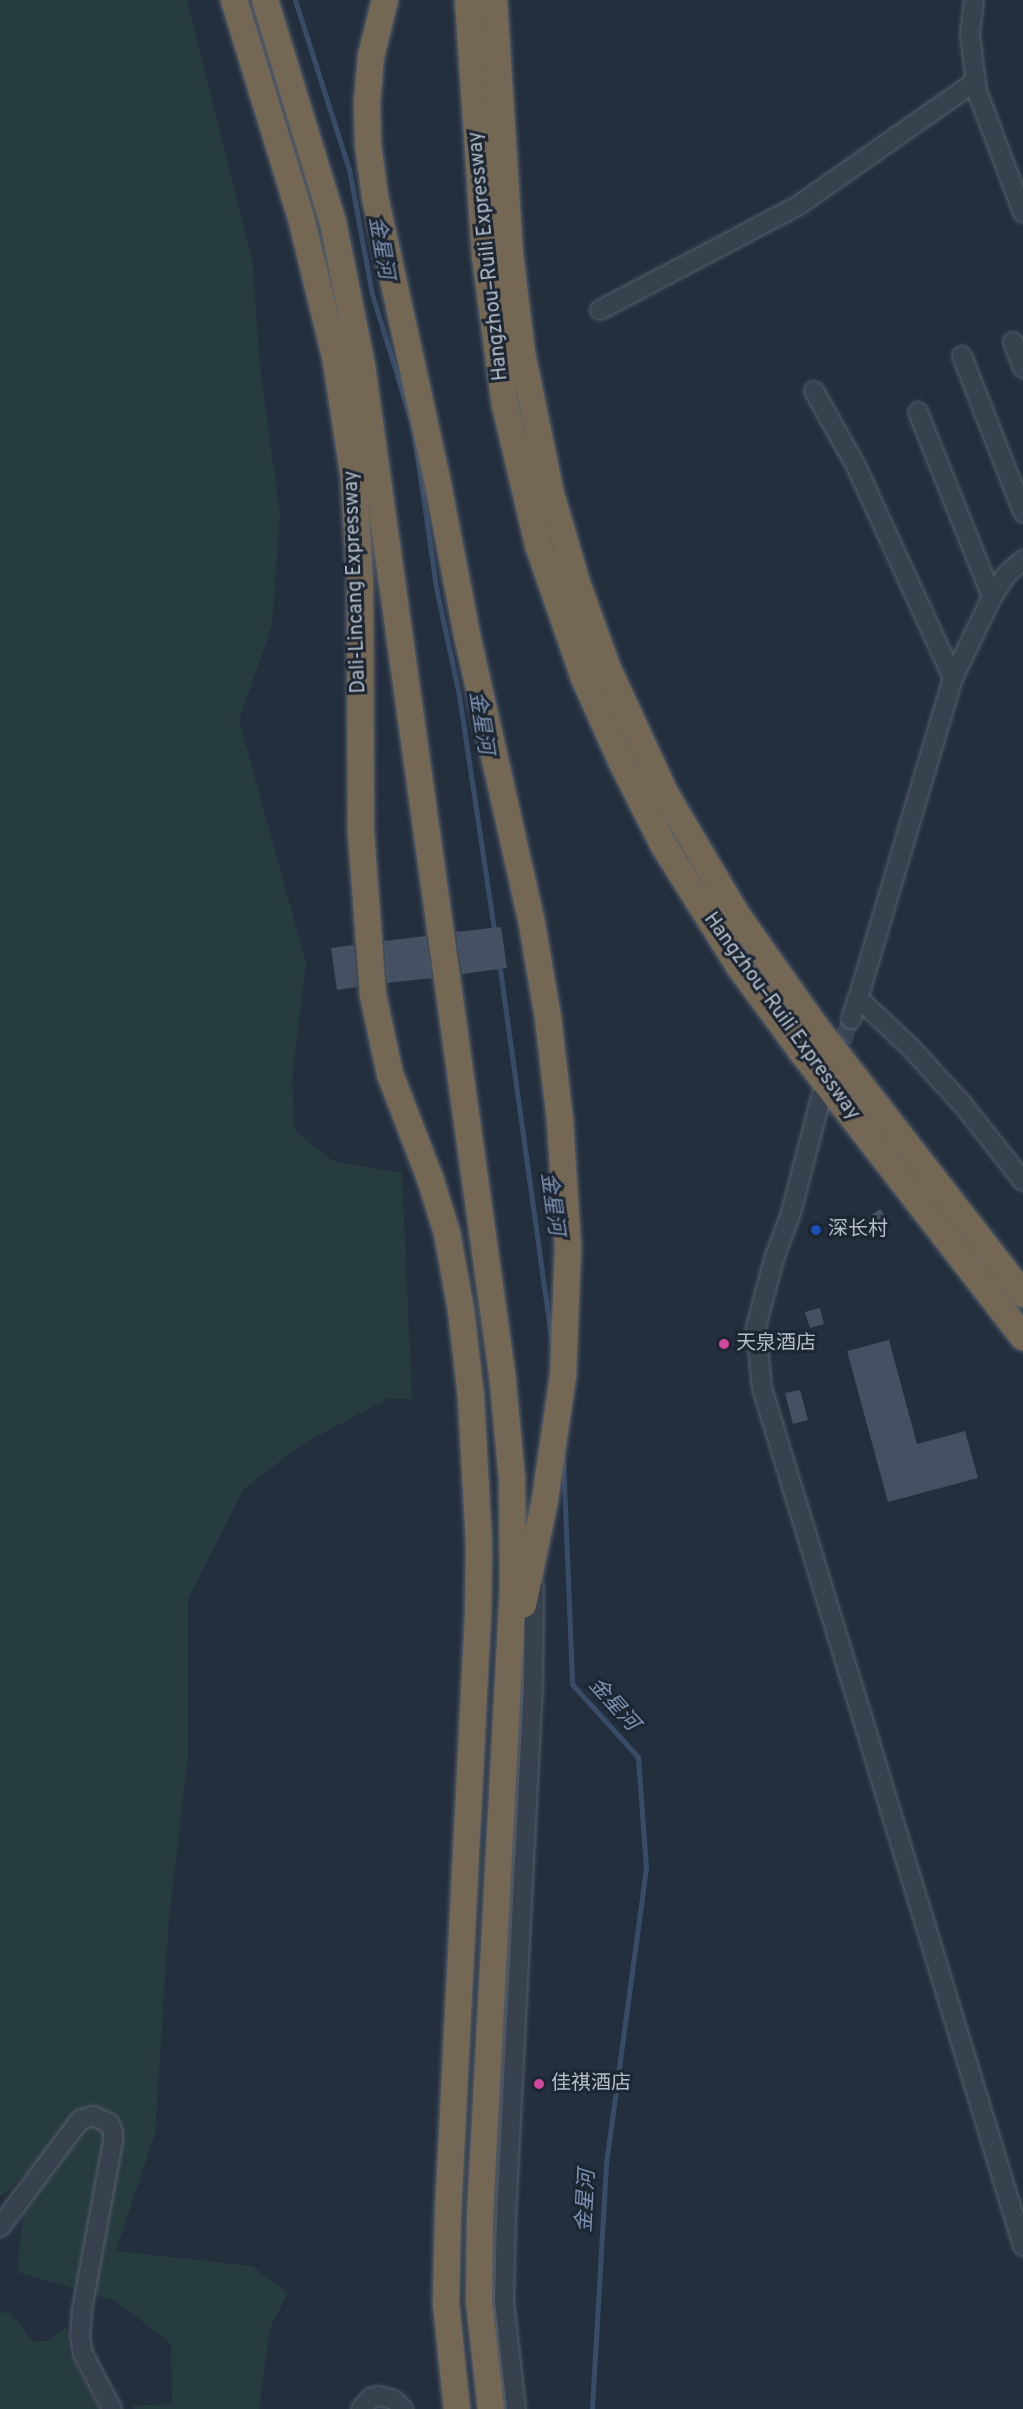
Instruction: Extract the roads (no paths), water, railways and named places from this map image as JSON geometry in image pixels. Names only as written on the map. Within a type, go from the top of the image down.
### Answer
[{"type":"highway","name":"Dali-Lincang Expressway","points":[[233,0],[285,164],[315,269],[336,361],[354,478],[360,582],[361,832],[370,964],[381,1039],[390,1074],[430,1178],[447,1233],[461,1310],[476,1470],[478,1614],[447,2215],[446,2303],[457,2409]]},
{"type":"highway","name":"Dali-Lincang Expressway","points":[[265,0],[324,190],[348,291],[381,486],[502,1373],[512,1478],[513,1586],[508,1682]]},
{"type":"highway","points":[[385,0],[375,34],[368,87],[368,144],[375,197],[436,474],[467,635],[532,924],[548,1018],[560,1120],[568,1246],[564,1376],[547,1489],[508,1682],[480,2216],[479,2301],[490,2409]]},
{"type":"highway","name":"Hangzhou–Ruili Expressway","points":[[468,0],[485,256],[503,396],[514,453],[538,545],[584,678],[642,805],[713,926],[767,1005],[1023,1337]]},
{"type":"highway","name":"Hangzhou–Ruili Expressway","points":[[494,0],[510,254],[522,353],[550,494],[591,626],[645,752],[710,873],[788,990],[1023,1294]]},
{"type":"highway","points":[[922,1165],[1023,1268]]},
{"type":"highway","points":[[960,1256],[1023,1355]]},
{"type":"highway","points":[[475,1682],[508,1682]]},
{"type":"street","points":[[974,0],[970,35],[976,81],[1023,213]]},
{"type":"street","points":[[600,310],[799,205],[976,81]]},
{"type":"street","points":[[1013,342],[1023,368]]},
{"type":"street","points":[[962,356],[1023,512]]},
{"type":"street","points":[[814,391],[855,464],[953,678]]},
{"type":"street","points":[[918,412],[992,597]]},
{"type":"street","points":[[851,1019],[953,678],[992,597],[1006,574],[1023,560]]},
{"type":"street","points":[[858,998],[911,1048],[963,1105],[1023,1181]]},
{"type":"street","points":[[821,1097],[791,1213],[774,1259],[756,1328],[762,1388],[1023,2246]]},
{"type":"street","points":[[516,2409],[504,2301],[506,2217],[533,1684],[534,1555]]},
{"type":"street","points":[[0,2227],[80,2120],[93,2116],[109,2123],[113,2132],[113,2141],[82,2310],[80,2336],[83,2354],[112,2409]]},
{"type":"street","points":[[361,2409],[371,2398],[378,2396],[394,2400],[403,2409]]},
{"type":"waterway","name":"金星河","points":[[295,0],[349,169],[372,294],[413,427],[436,587],[459,695],[495,935]]},
{"type":"waterway","name":"金星河","points":[[499,962],[552,1342]]},
{"type":"waterway","name":"金星河","points":[[563,1456],[572,1684],[638,1757],[646,1868],[606,2165],[592,2409]]},
{"type":"tunnel","points":[[823,1092],[851,1019]]},
{"type":"place","name":"深长村","points":[[816,1230]]},
{"type":"place","name":"天泉酒店","points":[[724,1344]]},
{"type":"place","name":"佳祺酒店","points":[[539,2084]]}]
